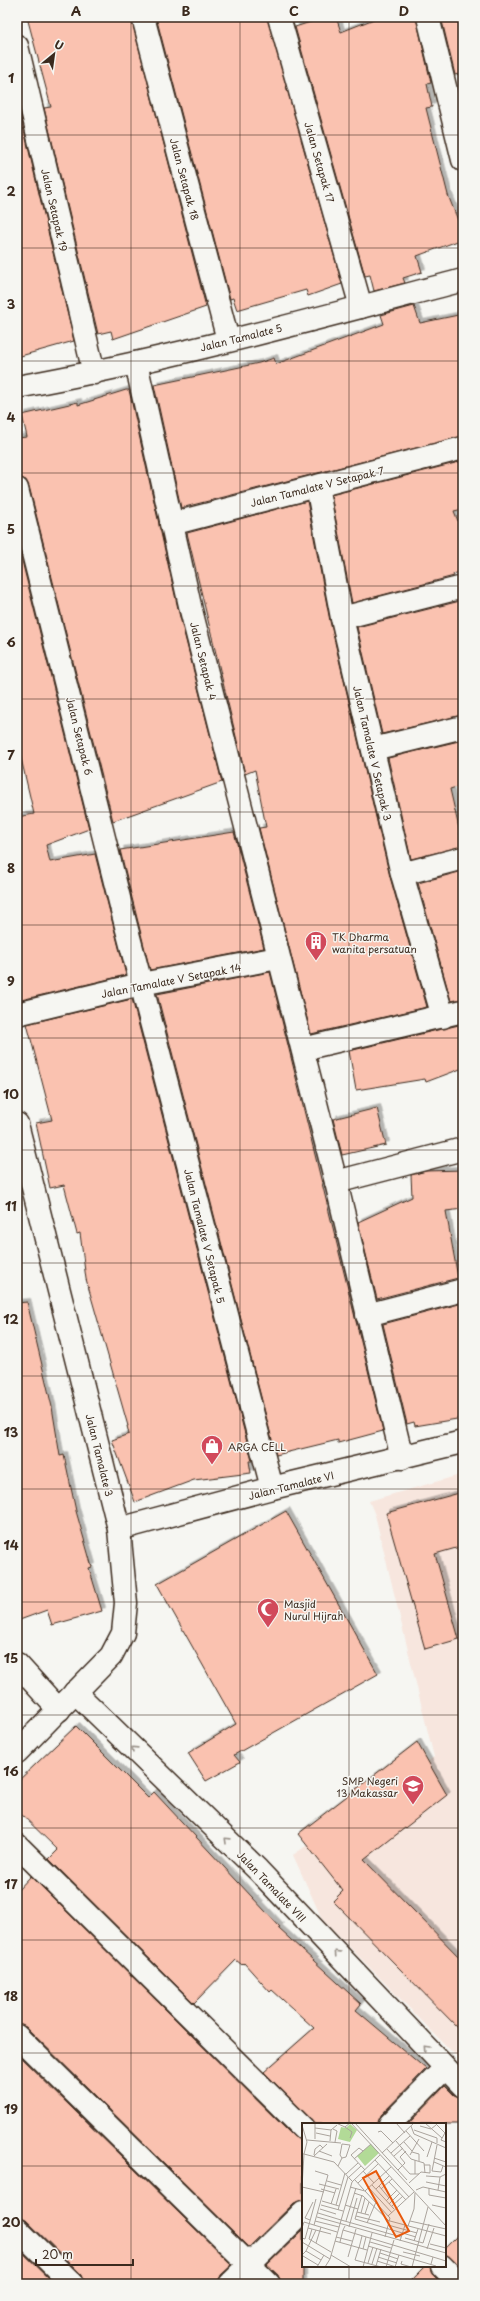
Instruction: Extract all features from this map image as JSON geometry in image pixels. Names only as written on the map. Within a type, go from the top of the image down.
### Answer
[{"type":"street","name":"Jalan Setapak 18","points":[[143,17],[228,340]]},
{"type":"street","name":"Jalan Setapak 17","points":[[279,17],[361,307]]},
{"type":"street","points":[[428,17],[463,160]]},
{"type":"street","name":"Jalan Setapak 19","points":[[17,46],[94,373]]},
{"type":"street","name":"Jalan Tamalate 5","points":[[17,387],[94,373],[136,363],[463,280]]},
{"type":"street","name":"Jalan Setapak 4","points":[[136,363],[171,524],[278,958],[303,1049],[336,1182],[402,1458]]},
{"type":"street","name":"Jalan Tamalate V Setapak 7","points":[[171,524],[463,448]]},
{"type":"street","name":"Jalan Tamalate V Setapak 3","points":[[317,486],[342,618],[402,874],[453,1014]]},
{"type":"street","name":"Jalan Setapak 6","points":[[17,489],[141,984]]},
{"type":"street","points":[[342,618],[463,587]]},
{"type":"street","points":[[372,749],[463,727]]},
{"type":"street","points":[[402,874],[463,858]]},
{"type":"street","name":"Jalan Tamalate V Setapak 14","points":[[17,1014],[141,984],[278,958]]},
{"type":"street","name":"Jalan Tamalate V Setapak 5","points":[[141,984],[272,1488]]},
{"type":"street","points":[[303,1049],[453,1014]]},
{"type":"street","name":"Jalan Tamalate 3","points":[[17,1124],[119,1529],[126,1603],[123,1633],[111,1656],[17,1752]]},
{"type":"street","points":[[336,1182],[463,1149]]},
{"type":"street","points":[[367,1315],[463,1290]]},
{"type":"street","name":"Jalan Tamalate VI","points":[[119,1529],[272,1488],[402,1458],[463,1442]]},
{"type":"street","points":[[17,1664],[58,1710]]},
{"type":"street","name":"Jalan Tamalate VIII","points":[[75,1692],[258,1870],[463,2086]]},
{"type":"street","points":[[17,1845],[302,2127]]},
{"type":"street","points":[[17,2036],[269,2284]]},
{"type":"street","points":[[391,2123],[445,2068]]},
{"type":"street","points":[[230,2284],[302,2213]]},
{"type":"street","points":[[17,2229],[73,2284]]},
{"type":"street","points":[[443,2267],[460,2284]]},
{"type":"shaded area","name":"SMP Negeri 13 Makassar","points":[[463,1474],[463,2063],[322,1919],[293,1855],[434,1757],[375,1515],[369,1501]]},
{"type":"building","points":[[27,17],[131,17],[206,307],[113,339],[111,331],[98,334],[44,108],[51,107]]},
{"type":"building","points":[[156,17],[267,17],[342,284],[308,296],[306,290],[237,310],[233,298],[230,299]]},
{"type":"building","points":[[326,17],[336,17],[341,32],[379,17],[416,17],[431,83],[427,84],[432,107],[426,108],[448,195],[463,233],[463,239],[417,256],[422,272],[403,278],[405,283],[374,291],[370,275],[365,276],[295,27]]},
{"type":"building","points":[[441,17],[463,17],[463,73],[455,75]]},
{"type":"building","points":[[17,109],[19,109],[74,341],[17,357]]},
{"type":"building","points":[[414,306],[420,323],[463,314],[463,436],[181,508],[154,385],[259,363],[274,358],[276,364],[384,324],[381,315]]},
{"type":"building","points":[[129,390],[179,613],[222,782],[113,821],[29,486],[26,480],[17,477],[17,438],[27,437],[22,415],[78,402],[78,405]]},
{"type":"building","points":[[463,461],[463,509],[454,511],[463,534],[463,571],[453,574],[454,576],[352,603],[331,495]]},
{"type":"building","points":[[307,501],[330,621],[390,877],[427,1007],[311,1034],[259,828],[266,827],[255,770],[245,774],[187,533]]},
{"type":"building","points":[[17,541],[89,829],[46,845],[50,862],[95,854],[126,975],[17,1001],[17,817],[34,814],[17,741]]},
{"type":"building","points":[[460,601],[463,612],[463,715],[382,734],[357,627]]},
{"type":"building","points":[[463,740],[463,785],[450,789],[463,846],[411,859],[388,758]]},
{"type":"building","points":[[234,832],[264,948],[150,970],[120,850]]},
{"type":"building","points":[[463,871],[463,999],[451,1001],[418,883]]},
{"type":"building","points":[[270,972],[383,1431],[338,1443],[338,1440],[276,1455],[157,994]]},
{"type":"building","points":[[132,999],[252,1461],[249,1461],[251,1473],[194,1480],[135,1502],[112,1440],[129,1434],[128,1426],[86,1279],[80,1233],[77,1234],[64,1185],[50,1188],[36,1123],[52,1120],[27,1024]]},
{"type":"building","points":[[463,1024],[463,1068],[426,1082],[425,1079],[356,1090],[349,1051]]},
{"type":"building","points":[[377,1108],[386,1145],[342,1155],[333,1119]]},
{"type":"building","points":[[463,1170],[463,1209],[446,1211],[458,1278],[377,1299],[358,1222],[412,1197],[411,1175],[426,1171]]},
{"type":"building","points":[[27,1302],[52,1407],[60,1456],[64,1455],[76,1511],[92,1567],[89,1568],[102,1611],[52,1625],[47,1610],[17,1621],[17,1303]]},
{"type":"building","points":[[463,1303],[463,1418],[415,1426],[414,1422],[407,1424],[383,1324]]},
{"type":"building","points":[[463,1492],[463,1546],[435,1554],[459,1639],[425,1649],[386,1513]]},
{"type":"building","name":"Masjid Nurul Hijrah","points":[[286,1511],[378,1674],[234,1755],[240,1762],[206,1781],[188,1753],[236,1724],[157,1584]]},
{"type":"building","points":[[76,1726],[148,1798],[154,1792],[280,1927],[278,1928],[361,2004],[356,2010],[426,2069],[381,2115],[378,2123],[314,2123],[264,2072],[314,2028],[272,1990],[270,1992],[244,1963],[242,1965],[236,1960],[194,2003],[49,1859],[58,1850],[17,1810],[17,1782]]},
{"type":"building","points":[[417,1742],[447,1795],[364,1860],[463,1961],[463,2033],[333,1901],[343,1891],[298,1834]]},
{"type":"building","points":[[31,1876],[294,2137],[302,2140],[302,2200],[294,2203],[249,2247],[26,2027],[17,2024],[17,1891]]},
{"type":"building","points":[[17,2054],[232,2265],[221,2275],[218,2284],[85,2284],[82,2275],[26,2220],[17,2217]]},
{"type":"building","points":[[445,2086],[454,2095],[463,2098],[463,2124],[409,2123]]},
{"type":"building","points":[[463,2230],[463,2269],[446,2255],[446,2247]]},
{"type":"building","points":[[302,2231],[303,2284],[281,2284],[278,2275],[267,2265]]},
{"type":"building","points":[[17,2247],[55,2284],[17,2284]]},
{"type":"building","points":[[425,2267],[430,2267],[433,2275],[442,2284],[408,2284]]},
{"type":"place","name":"TK Dharma wanita persatuan","points":[[316,962]]},
{"type":"place","name":"ARGA CELL","points":[[212,1466]]},
{"type":"place","name":"Masjid Nurul Hijrah","points":[[268,1628]]},
{"type":"place","name":"SMP Negeri 13 Makassar","points":[[413,1806]]}]
